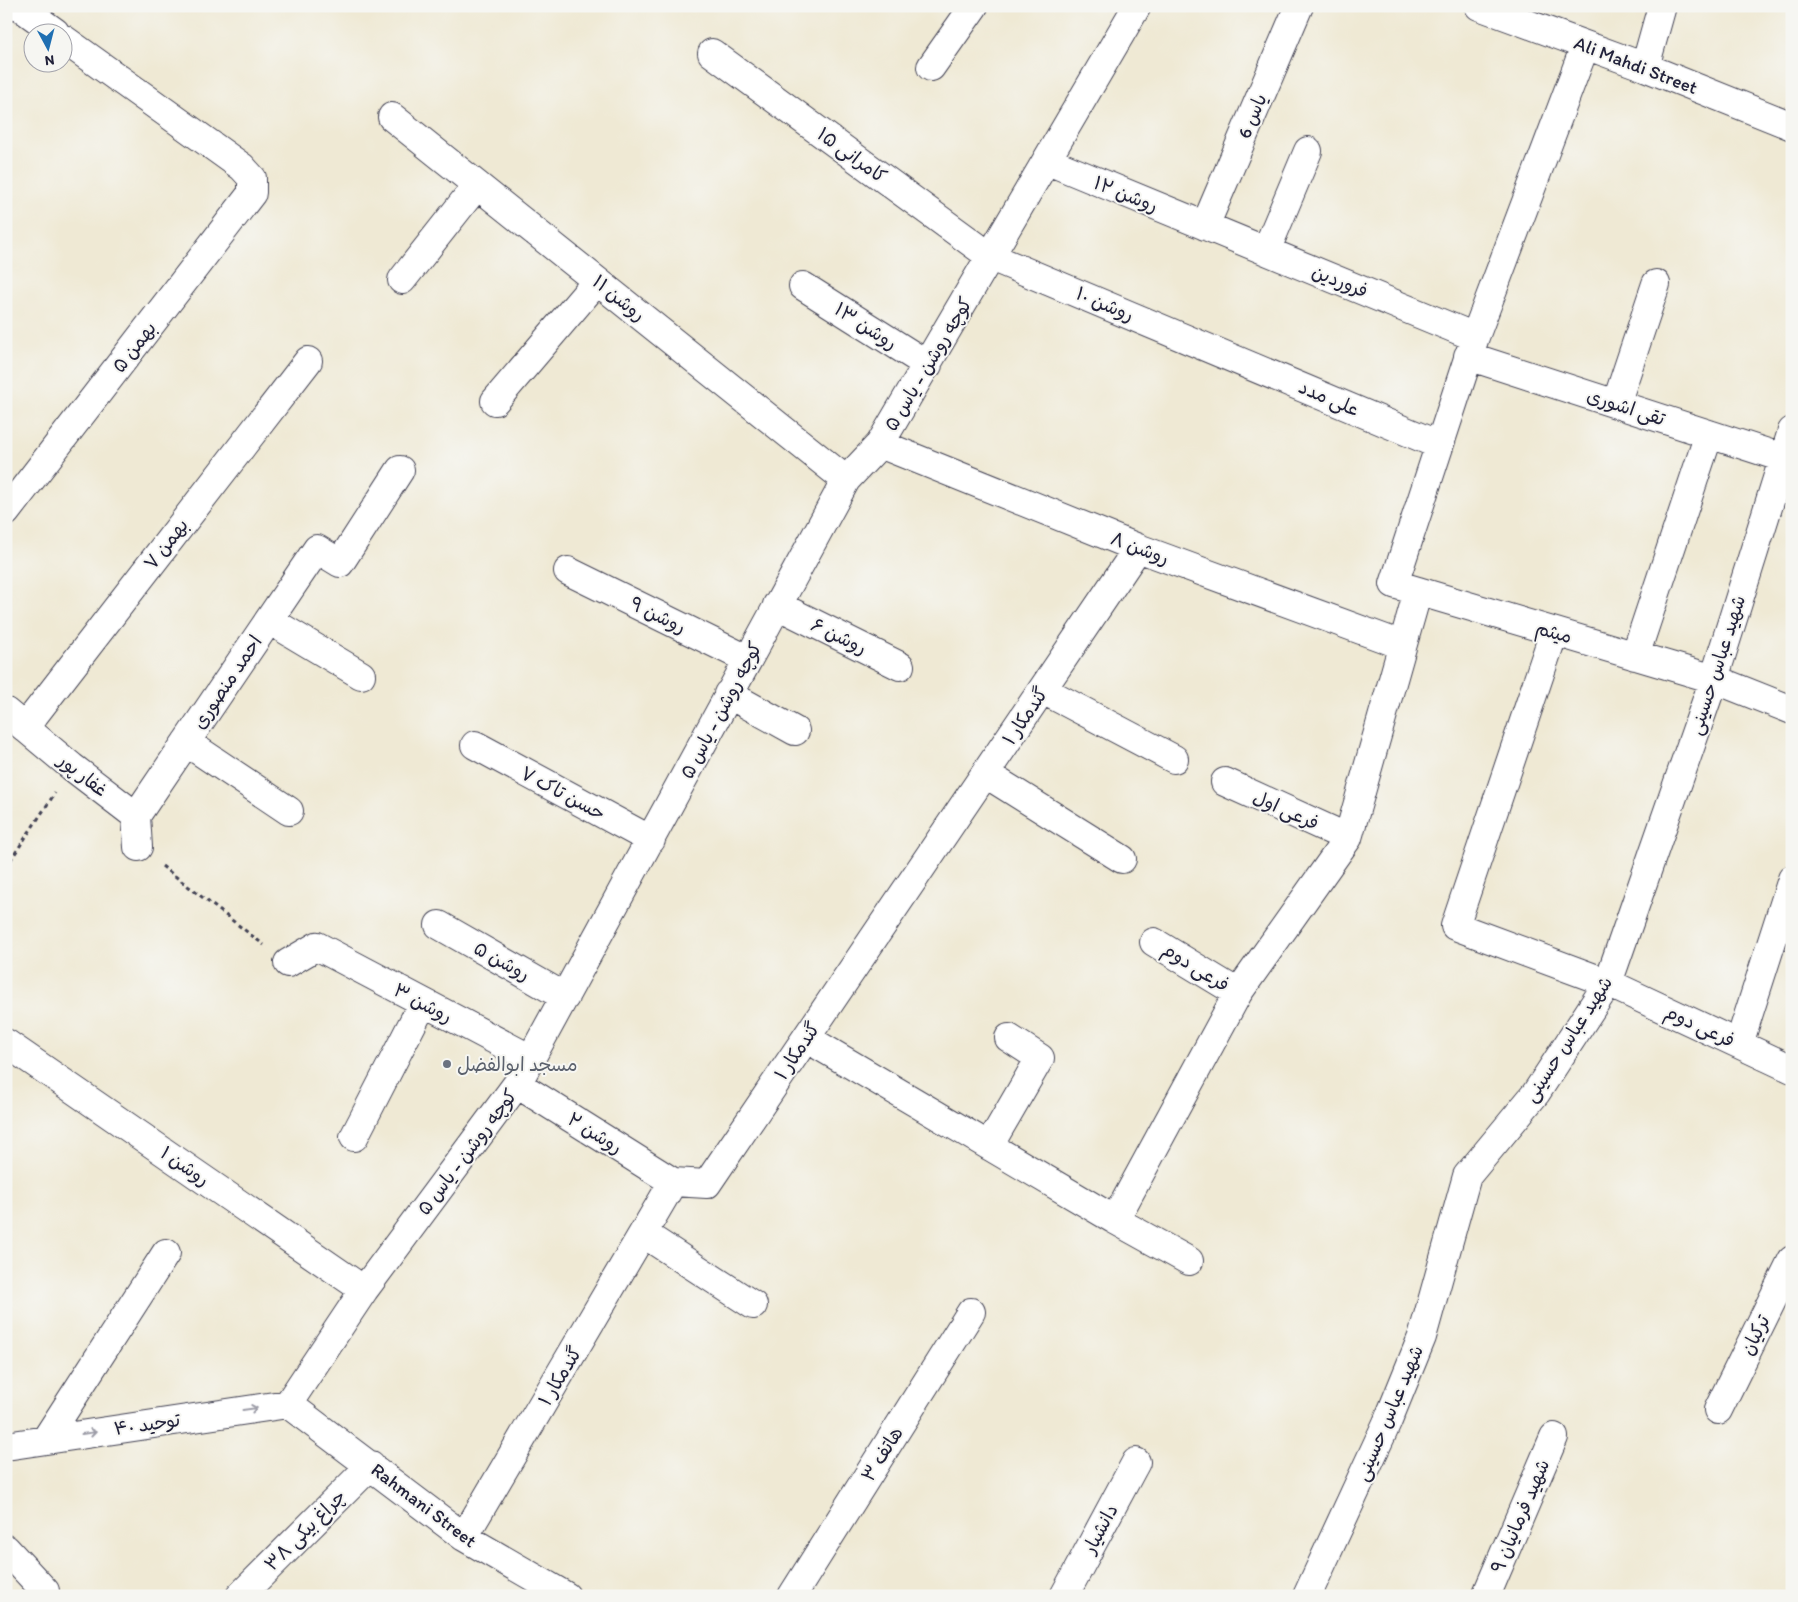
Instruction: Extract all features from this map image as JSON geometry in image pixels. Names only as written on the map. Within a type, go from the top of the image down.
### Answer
[{"type":"street","points":[[18,6],[41,22]]},
{"type":"street","points":[[931,67],[974,6]]},
{"type":"street","name":"کوچه روشن - یاس ۵","points":[[288,1404],[364,1290],[517,1084],[846,480],[880,444],[928,366],[1137,6]]},
{"type":"street","name":"یاس 6","points":[[1205,226],[1299,6]]},
{"type":"street","name":"Ali Mahdi Street","points":[[1479,6],[1645,67],[1792,126]]},
{"type":"street","points":[[1645,67],[1662,6]]},
{"type":"street","name":"بهمن ۵","points":[[6,512],[252,193],[252,178],[242,167],[72,45]]},
{"type":"street","points":[[1115,1220],[1238,993],[1348,838],[1402,645],[1406,588],[1439,444],[1471,346],[1585,46]]},
{"type":"street","name":"کامرانی ۱۵","points":[[712,53],[991,257]]},
{"type":"street","name":"روشن ۱۱","points":[[392,117],[846,480]]},
{"type":"street","points":[[1266,251],[1308,151]]},
{"type":"street","name":"روشن ۱۲","points":[[1048,161],[1205,226]]},
{"type":"street","points":[[402,280],[477,185]]},
{"type":"street","name":"فروردین","points":[[1205,226],[1266,251],[1471,346]]},
{"type":"street","name":"روشن ۱۰","points":[[991,257],[1218,352]]},
{"type":"street","points":[[495,402],[598,281]]},
{"type":"street","points":[[1616,404],[1656,284]]},
{"type":"street","name":"روشن ۱۳","points":[[804,286],[928,366]]},
{"type":"street","name":"تقی اشوری","points":[[1471,346],[1616,404],[1783,458]]},
{"type":"street","name":"علی مدد","points":[[1218,352],[1439,444]]},
{"type":"street","name":"بهمن ۷","points":[[16,720],[308,362]]},
{"type":"street","name":"شهید عباس حسینی","points":[[1307,1596],[1387,1423],[1422,1337],[1467,1176],[1536,1093],[1608,983],[1714,679],[1792,431]]},
{"type":"street","points":[[1635,656],[1709,434]]},
{"type":"street","name":"روشن ۸","points":[[880,444],[1138,548],[1402,645]]},
{"type":"street","name":"احمد منصوری","points":[[136,816],[317,549],[340,563],[400,470]]},
{"type":"street","name":"گندمکار ۱","points":[[464,1537],[673,1182],[707,1184],[1138,548]]},
{"type":"street","name":"روشن ۹","points":[[568,572],[747,659]]},
{"type":"street","name":"میثم","points":[[1406,588],[1714,679],[1792,710]]},
{"type":"street","name":"روشن ۶","points":[[777,605],[900,666]]},
{"type":"street","points":[[269,620],[360,675]]},
{"type":"street","name":"فرعی دوم","points":[[1554,632],[1455,926],[1608,983],[1792,1069]]},
{"type":"street","points":[[1043,690],[1174,759]]},
{"type":"street","points":[[728,694],[795,731]]},
{"type":"street","name":"غفار پور","points":[[16,720],[72,767],[136,816]]},
{"type":"street","points":[[186,742],[289,810]]},
{"type":"street","name":"حسن تاک ۷","points":[[475,745],[651,840]]},
{"type":"street","points":[[986,774],[1122,859]]},
{"type":"street","name":"فرعی اول","points":[[1224,782],[1348,838]]},
{"type":"street","points":[[136,816],[138,847]]},
{"type":"street","points":[[1739,1044],[1792,879]]},
{"type":"street","name":"روشن ۵","points":[[439,925],[565,997]]},
{"type":"street","name":"فرعی دوم","points":[[1154,942],[1238,993]]},
{"type":"street","name":"روشن ۳","points":[[288,963],[316,946],[531,1059]]},
{"type":"street","points":[[354,1137],[423,1003]]},
{"type":"street","points":[[806,1038],[1188,1261]]},
{"type":"street","points":[[989,1146],[1040,1058],[1009,1038]]},
{"type":"street","name":"روشن ۱","points":[[6,1043],[364,1290]]},
{"type":"street","name":"روشن ۲","points":[[517,1084],[673,1182]]},
{"type":"street","points":[[644,1234],[753,1305]]},
{"type":"street","points":[[46,1439],[166,1253]]},
{"type":"street","name":"ترکیان","points":[[1718,1410],[1792,1260]]},
{"type":"street","name":"هاتف ۳","points":[[792,1596],[971,1312]]},
{"type":"street","name":"Rahmani Street","points":[[288,1404],[464,1537],[566,1596]]},
{"type":"street","name":"توحید ۴۰","points":[[6,1446],[288,1404]]},
{"type":"street","name":"شهید فرمانیان ۹","points":[[1486,1596],[1554,1437]]},
{"type":"street","name":"دانشیار","points":[[1064,1596],[1136,1462]]},
{"type":"street","name":"چراغ بیکی ۳۸","points":[[240,1596],[371,1465]]},
{"type":"street","points":[[6,1549],[45,1591]]},
{"type":"path","points":[[6,867],[72,767]]},
{"type":"path","points":[[138,847],[288,963]]},
{"type":"place","name":"مسجد ابوالفضل","points":[[447,1064]]}]
